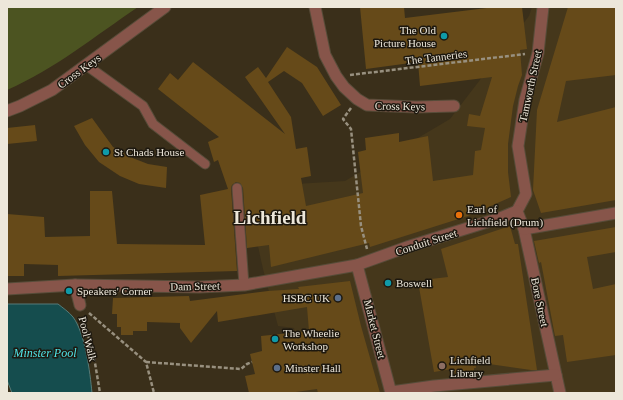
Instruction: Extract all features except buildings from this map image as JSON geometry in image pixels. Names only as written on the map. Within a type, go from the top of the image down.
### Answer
[{"type":"street","name":"Cross Keys","points":[[7,111],[52,90],[165,7]]},
{"type":"street","name":"Cross Keys","points":[[315,7],[324,55],[344,87],[357,99],[367,105],[416,107],[454,106]]},
{"type":"street","name":"Tamworth Street","points":[[517,211],[526,194],[518,146],[525,100],[538,53],[543,7]]},
{"type":"street","name":"Bore Street","points":[[517,211],[524,229],[560,393]]},
{"type":"street","name":"Conduit Street","points":[[357,265],[517,211]]},
{"type":"street","points":[[524,229],[616,213]]},
{"type":"street","name":"Dam Street","points":[[7,289],[75,285],[199,287],[244,285],[357,265]]},
{"type":"street","name":"Market Street","points":[[357,265],[391,392]]},
{"type":"street","name":"Pool Walk","points":[[75,285],[80,305]]},
{"type":"street","points":[[391,392],[434,386],[556,375]]},
{"type":"lane","points":[[86,65],[143,106],[153,124],[205,164]]},
{"type":"lane","points":[[238,188],[244,285]]},
{"type":"path","name":"The Tanneries","points":[[336,76],[538,53]]},
{"type":"path","points":[[357,99],[343,119],[351,128],[361,226],[370,261]]},
{"type":"path","points":[[80,305],[146,362],[154,393]]},
{"type":"path","name":"Pool Walk","points":[[80,305],[94,357],[100,393]]},
{"type":"path","points":[[146,362],[241,369],[252,362]]},
{"type":"shaded area","points":[[532,7],[616,7],[616,393],[289,393],[306,390],[294,328],[278,326],[263,269],[245,187],[345,181],[450,119],[529,16]]},
{"type":"green space","points":[[7,7],[138,7],[74,52],[25,82],[7,90]]},
{"type":"water","name":"Minster Pool","points":[[7,304],[58,304],[73,317],[84,343],[92,393],[12,393],[7,380]]},
{"type":"place","name":"The Old Picture House","points":[[444,36]]},
{"type":"place","name":"St Chads House","points":[[106,152]]},
{"type":"place","name":"Earl of Lichfield (Drum)","points":[[459,215]]},
{"type":"place","name":"Boswell","points":[[388,283]]},
{"type":"place","name":"Speakers' Corner","points":[[69,291]]},
{"type":"place","name":"HSBC UK","points":[[338,298]]},
{"type":"place","name":"The Wheelie Workshop","points":[[275,339]]},
{"type":"place","name":"Lichfield Library","points":[[442,366]]},
{"type":"place","name":"Minster Hall","points":[[277,368]]},
{"type":"district","name":"Lichfield","points":[[270,217]]}]
